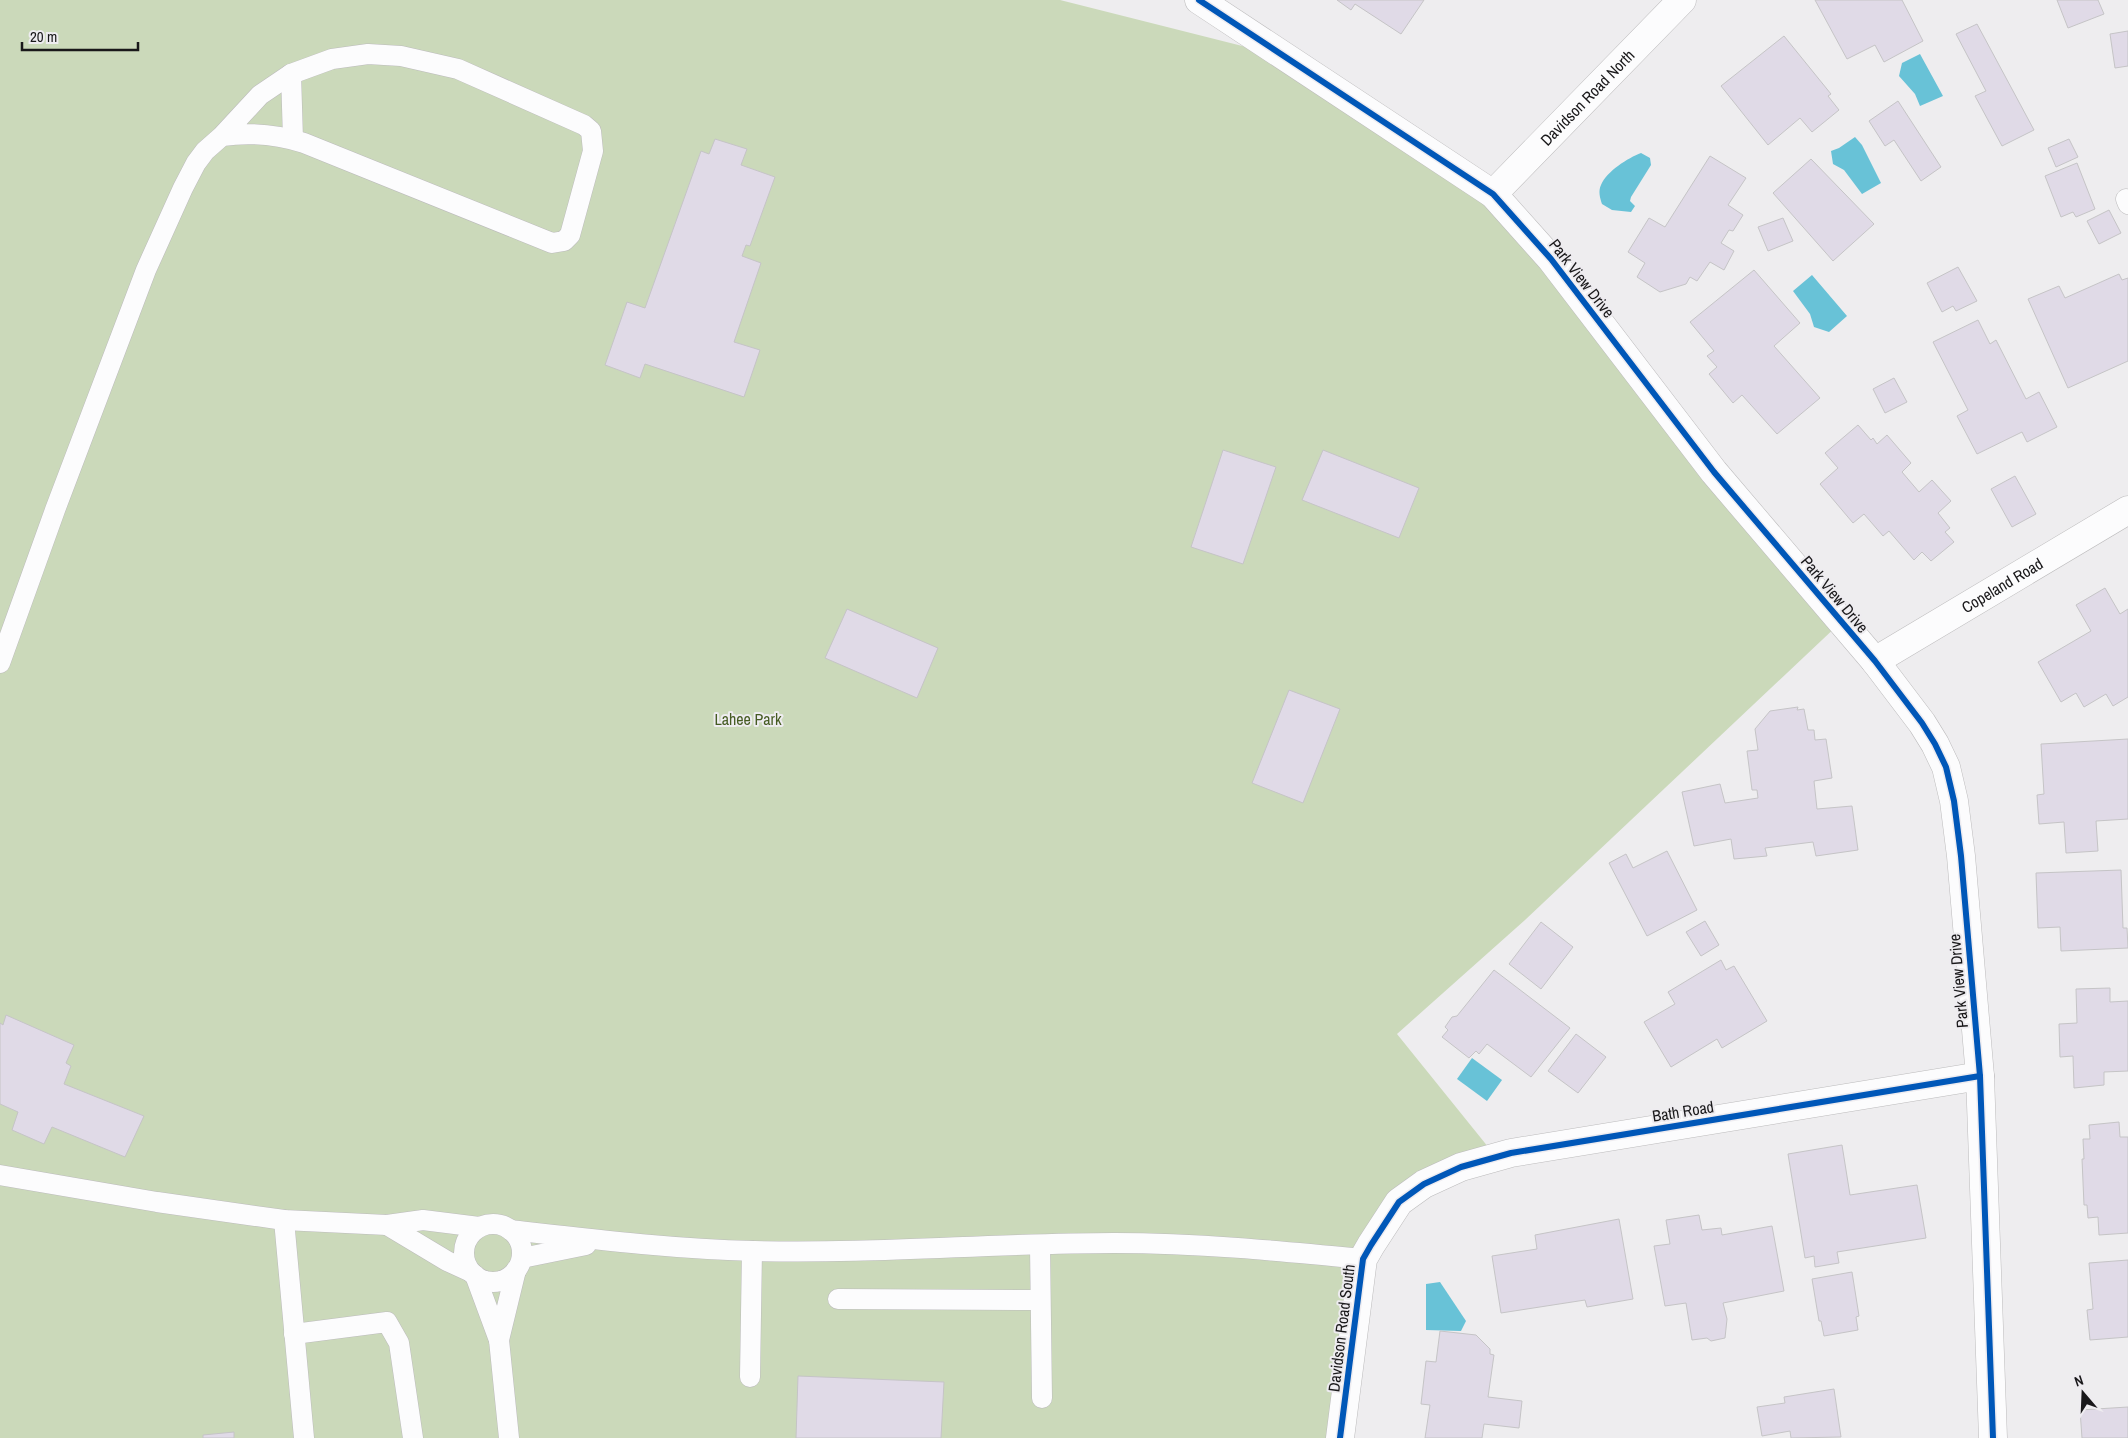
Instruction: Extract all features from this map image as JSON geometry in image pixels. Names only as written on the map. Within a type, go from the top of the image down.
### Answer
[{"type":"street","name":"Park View Drive","points":[[1200,0],[1493,194],[1551,259],[1714,472],[1875,662],[1922,723],[1935,744],[1946,767],[1954,802],[1961,856],[1980,1076],[1993,1438]]},
{"type":"street","name":"Davidson Road North","points":[[1493,194],[1682,0]]},
{"type":"street","name":"Copeland Road","points":[[1875,662],[2128,510]]},
{"type":"street","name":"Bath Road","points":[[1400,1202],[1424,1184],[1461,1167],[1511,1152],[1980,1076]]},
{"type":"street","name":"Davidson Road South","points":[[1340,1438],[1363,1259],[1400,1202]]},
{"type":"lane","points":[[0,663],[146,270],[196,163],[205,151],[222,136],[260,95],[291,74],[332,59],[368,54],[401,56],[458,69],[584,125],[591,131],[593,151],[570,234],[564,241],[552,243],[350,160],[293,139],[261,133],[222,136]]},
{"type":"lane","points":[[291,74],[293,139]]},
{"type":"lane","points":[[0,1175],[157,1202],[284,1220],[387,1225],[423,1220],[479,1227],[492,1224],[504,1226],[514,1233],[521,1245],[519,1264],[499,1340]]},
{"type":"lane","points":[[284,1220],[304,1438]]},
{"type":"lane","points":[[387,1225],[447,1261],[473,1273],[482,1280],[494,1282],[507,1278],[519,1264],[606,1241]]},
{"type":"lane","points":[[479,1227],[469,1236],[464,1247],[465,1261],[473,1273],[499,1340],[509,1438]]},
{"type":"lane","points":[[510,1230],[606,1241],[752,1251],[868,1251],[1114,1243],[1234,1247],[1363,1259]]},
{"type":"lane","points":[[1040,1246],[1042,1398]]},
{"type":"lane","points":[[750,1377],[752,1251]]},
{"type":"lane","points":[[838,1300],[1040,1300]]},
{"type":"lane","points":[[294,1334],[387,1322],[399,1343],[413,1438]]},
{"type":"green space","name":"Lahee Park","points":[[0,0],[1060,0],[1282,56],[1490,195],[1840,623],[1525,920],[1397,1034],[1497,1158],[1427,1184],[1365,1260],[1342,1438],[0,1438]]},
{"type":"water","points":[[1920,54],[1943,96],[1920,106],[1915,94],[1899,76],[1902,63]]},
{"type":"water","points":[[1855,137],[1862,145],[1881,183],[1862,194],[1844,170],[1833,164],[1831,151]]},
{"type":"water","points":[[1641,153],[1650,158],[1651,165],[1631,197],[1630,201],[1635,206],[1631,212],[1612,210],[1602,204],[1600,190],[1604,180],[1618,166]]},
{"type":"water","points":[[1812,275],[1847,316],[1829,332],[1814,327],[1810,314],[1793,291]]},
{"type":"water","points":[[1472,1058],[1502,1080],[1487,1101],[1457,1079]]},
{"type":"water","points":[[1440,1282],[1466,1321],[1461,1331],[1426,1330],[1426,1284]]},
{"type":"building","points":[[1337,0],[1424,0],[1401,34],[1355,4],[1351,10]]},
{"type":"building","points":[[1815,0],[1902,0],[1923,41],[1884,62],[1875,45],[1847,59]]},
{"type":"building","points":[[2057,0],[2098,0],[2104,14],[2068,28]]},
{"type":"building","points":[[1977,24],[2034,130],[2002,146],[1975,96],[1986,91],[1956,34]]},
{"type":"building","points":[[2128,31],[2128,66],[2115,68],[2110,34]]},
{"type":"building","points":[[1784,36],[1831,94],[1828,96],[1839,110],[1812,132],[1800,118],[1768,145],[1721,86]]},
{"type":"building","points":[[1898,101],[1941,167],[1921,181],[1894,140],[1885,146],[1869,121]]},
{"type":"building","points":[[715,139],[747,149],[741,165],[775,177],[750,246],[746,245],[742,256],[761,263],[734,342],[760,350],[744,397],[645,364],[640,378],[605,365],[627,302],[645,308],[701,151],[709,154]]},
{"type":"building","points":[[2069,139],[2078,157],[2056,167],[2048,148]]},
{"type":"building","points":[[1710,156],[1746,178],[1728,205],[1743,215],[1733,231],[1729,230],[1721,243],[1734,251],[1724,270],[1710,262],[1697,281],[1690,277],[1686,284],[1660,292],[1637,277],[1645,263],[1628,252],[1649,218],[1665,227]]},
{"type":"building","points":[[1811,159],[1874,224],[1833,261],[1773,193]]},
{"type":"building","points":[[2077,163],[2095,209],[2076,217],[2073,212],[2061,217],[2045,176]]},
{"type":"building","points":[[2109,210],[2121,233],[2099,244],[2087,221]]},
{"type":"building","points":[[1783,218],[1793,241],[1768,251],[1758,227]]},
{"type":"building","points":[[1958,267],[1977,301],[1956,311],[1953,306],[1942,312],[1927,283]]},
{"type":"building","points":[[1754,270],[1800,323],[1774,346],[1820,398],[1777,434],[1742,395],[1733,403],[1709,374],[1717,367],[1707,356],[1714,351],[1690,322]]},
{"type":"building","points":[[2119,274],[2122,280],[2128,278],[2128,361],[2068,388],[2028,299],[2059,286],[2065,298]]},
{"type":"building","points":[[1978,320],[1990,344],[1996,340],[2026,399],[2039,392],[2057,427],[2027,442],[2022,432],[1977,454],[1957,416],[1968,410],[1933,342]]},
{"type":"building","points":[[1894,378],[1907,402],[1885,413],[1873,389]]},
{"type":"building","points":[[1858,425],[1877,444],[1887,435],[1911,463],[1902,472],[1919,492],[1932,480],[1951,501],[1938,513],[1950,528],[1945,532],[1954,542],[1931,561],[1922,552],[1914,560],[1889,531],[1883,536],[1864,514],[1853,523],[1820,484],[1838,468],[1825,453]]},
{"type":"building","points":[[1223,450],[1276,467],[1243,564],[1191,547]]},
{"type":"building","points":[[1323,450],[1419,488],[1399,538],[1302,500]]},
{"type":"building","points":[[2015,476],[2036,514],[2012,527],[1991,489]]},
{"type":"building","points":[[2105,588],[2120,614],[2128,609],[2128,697],[2113,706],[2106,694],[2084,707],[2076,693],[2061,702],[2038,662],[2091,631],[2076,605]]},
{"type":"building","points":[[847,609],[938,648],[917,698],[825,658]]},
{"type":"building","points":[[1289,690],[1340,709],[1303,803],[1252,783]]},
{"type":"building","points":[[1798,707],[1797,710],[1804,709],[1808,730],[1814,730],[1815,740],[1826,739],[1832,778],[1814,781],[1817,809],[1852,806],[1858,850],[1816,856],[1813,842],[1765,848],[1767,856],[1734,859],[1731,839],[1694,846],[1682,792],[1720,784],[1725,803],[1758,798],[1757,790],[1752,790],[1747,751],[1758,750],[1755,729],[1770,711]]},
{"type":"building","points":[[2128,739],[2128,819],[2096,821],[2098,851],[2066,853],[2064,822],[2039,824],[2037,795],[2044,794],[2041,744]]},
{"type":"building","points":[[1667,851],[1697,910],[1647,936],[1609,863],[1626,854],[1633,868]]},
{"type":"building","points":[[2121,870],[2123,928],[2127,928],[2128,948],[2061,951],[2060,927],[2038,928],[2036,873]]},
{"type":"building","points":[[1705,921],[1719,945],[1701,956],[1686,932]]},
{"type":"building","points":[[1541,922],[1573,947],[1541,989],[1509,964]]},
{"type":"building","points":[[1721,960],[1726,970],[1734,966],[1767,1021],[1722,1048],[1717,1039],[1671,1067],[1644,1022],[1675,1004],[1668,992]]},
{"type":"building","points":[[1494,970],[1570,1028],[1531,1077],[1487,1044],[1479,1054],[1476,1051],[1469,1058],[1442,1037],[1448,1030],[1445,1027],[1452,1017],[1457,1016]]},
{"type":"building","points":[[2110,988],[2110,1002],[2128,1001],[2128,1071],[2104,1072],[2104,1085],[2074,1088],[2073,1056],[2060,1057],[2059,1024],[2077,1023],[2076,989]]},
{"type":"building","points":[[6,1015],[74,1045],[66,1063],[71,1066],[64,1084],[144,1116],[125,1157],[52,1127],[44,1144],[12,1130],[18,1112],[0,1104],[0,1023],[3,1025]]},
{"type":"building","points":[[1576,1034],[1606,1057],[1578,1093],[1548,1071]]},
{"type":"building","points":[[2119,1122],[2120,1137],[2128,1137],[2128,1233],[2099,1235],[2098,1217],[2088,1218],[2087,1205],[2084,1205],[2083,1139],[2090,1139],[2089,1125]]},
{"type":"building","points":[[1842,1145],[1850,1195],[1917,1185],[1926,1238],[1837,1252],[1839,1263],[1815,1267],[1814,1256],[1805,1258],[1788,1154]]},
{"type":"building","points":[[1699,1215],[1702,1230],[1721,1228],[1722,1235],[1772,1226],[1784,1291],[1723,1303],[1727,1319],[1725,1338],[1711,1341],[1707,1338],[1692,1340],[1686,1303],[1665,1306],[1654,1246],[1670,1244],[1666,1220]]},
{"type":"building","points":[[1619,1219],[1633,1299],[1587,1307],[1585,1300],[1501,1313],[1492,1256],[1537,1249],[1535,1235]]},
{"type":"building","points":[[2128,1260],[2128,1337],[2090,1340],[2087,1310],[2093,1309],[2089,1263]]},
{"type":"building","points":[[1852,1272],[1859,1316],[1856,1317],[1858,1330],[1824,1336],[1821,1321],[1819,1321],[1812,1279]]},
{"type":"building","points":[[1440,1331],[1476,1335],[1490,1349],[1490,1354],[1494,1355],[1488,1397],[1522,1401],[1519,1428],[1484,1424],[1482,1438],[1425,1438],[1430,1405],[1421,1404],[1426,1361],[1436,1362]]},
{"type":"building","points":[[798,1376],[944,1382],[941,1438],[796,1438]]},
{"type":"building","points":[[1834,1389],[1841,1437],[1791,1438],[1790,1431],[1762,1436],[1757,1407],[1785,1403],[1784,1397]]},
{"type":"building","points":[[2128,1407],[2128,1438],[2082,1438],[2080,1410]]},
{"type":"building","points":[[234,1432],[234,1438],[203,1438],[203,1435]]},
{"type":"cycle path","points":[[1199,0],[1493,194],[1551,259],[1714,472],[1875,661],[1922,723],[1935,744],[1946,767],[1954,801],[1961,856],[1980,1076],[1993,1438]]},
{"type":"cycle path","points":[[1340,1438],[1363,1259],[1399,1202],[1424,1184],[1461,1167],[1511,1153],[1980,1076]]}]
